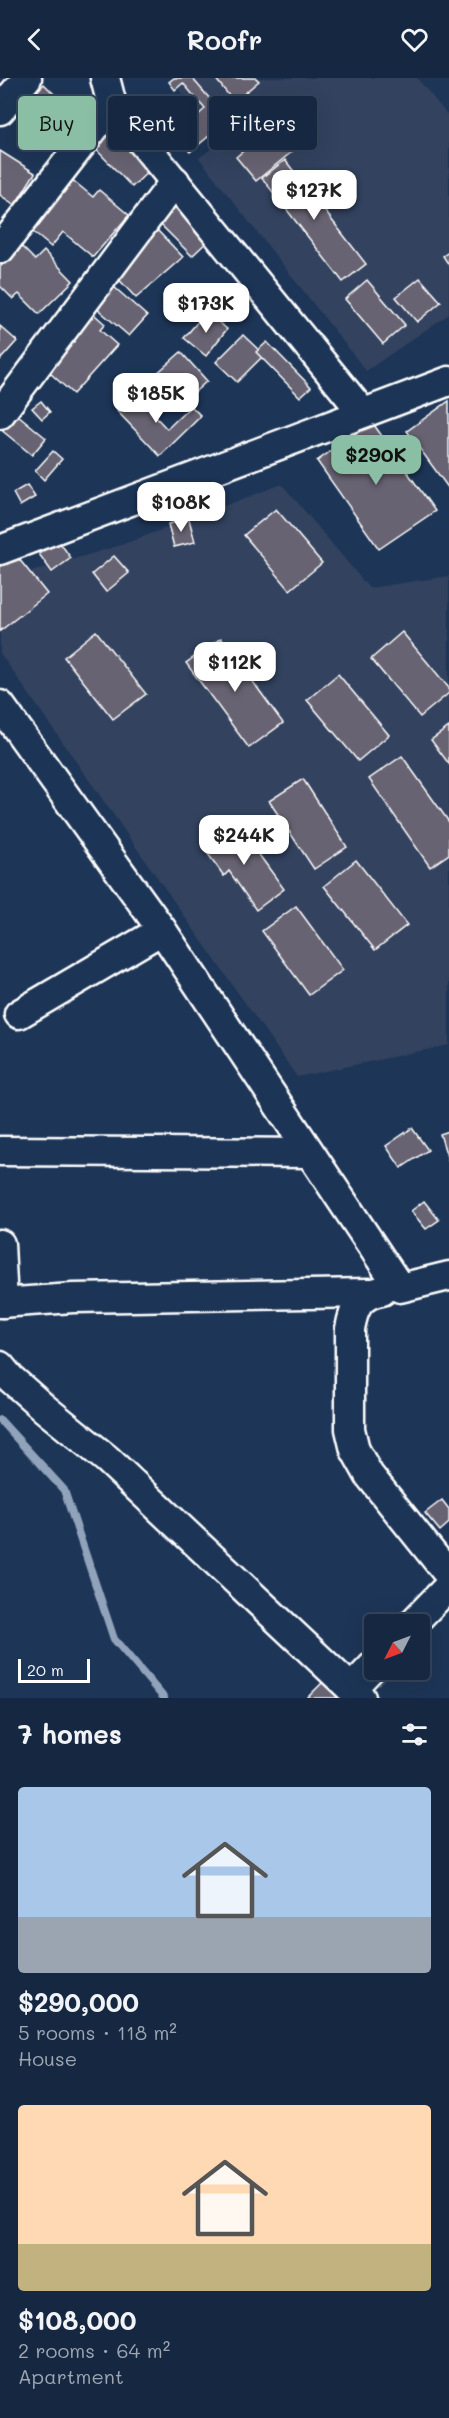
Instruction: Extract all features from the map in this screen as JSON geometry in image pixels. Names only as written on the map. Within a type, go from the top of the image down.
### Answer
[{"type":"street","points":[[0,110],[27,78]]},
{"type":"street","points":[[0,249],[108,91],[175,181],[363,413]]},
{"type":"street","points":[[0,414],[175,181]]},
{"type":"street","points":[[3,545],[449,381]]},
{"type":"street","points":[[0,705],[162,930],[400,1288]]},
{"type":"street","points":[[19,1014],[162,930]]},
{"type":"street","points":[[0,1151],[310,1154]]},
{"type":"street","points":[[0,1244],[2,1303],[73,1298],[369,1293],[449,1276]]},
{"type":"street","points":[[369,1293],[358,1303],[350,1329],[350,1428],[356,1449],[369,1474],[449,1575]]},
{"type":"street","points":[[0,1366],[44,1408],[107,1459],[356,1694],[365,1680]]},
{"type":"street","points":[[422,1614],[449,1586]]},
{"type":"shaded area","points":[[171,78],[417,78],[449,117],[449,314],[366,371],[199,158],[210,150],[317,150],[317,96],[209,96],[209,131],[197,115],[197,96],[184,96]]},
{"type":"shaded area","points":[[282,484],[369,588],[449,576],[449,1045],[297,1077],[0,653],[0,581],[121,545]]},
{"type":"building","points":[[174,78],[192,78],[209,98],[209,136],[197,146],[197,116],[205,109],[197,100],[197,96],[194,96],[183,83],[175,90],[169,82]]},
{"type":"building","points":[[215,78],[256,78],[259,81],[241,96],[229,96]]},
{"type":"building","points":[[44,84],[56,96],[33,96]]},
{"type":"building","points":[[108,125],[108,150],[143,150],[156,164],[132,187],[96,149],[96,136]]},
{"type":"building","points":[[244,150],[294,150],[256,181],[236,157]]},
{"type":"building","points":[[0,151],[35,173],[15,205],[0,195]]},
{"type":"building","points":[[285,160],[366,264],[343,282],[262,178]]},
{"type":"building","points":[[70,178],[93,197],[99,190],[129,215],[93,257],[63,232],[51,247],[28,228]]},
{"type":"building","points":[[176,204],[210,239],[192,256],[158,222]]},
{"type":"building","points":[[157,230],[183,257],[136,298],[112,272]]},
{"type":"building","points":[[21,246],[35,260],[44,251],[73,281],[39,314],[19,294],[13,299],[0,286],[0,267]]},
{"type":"building","points":[[449,252],[449,265],[443,256]]},
{"type":"building","points":[[420,278],[441,302],[417,322],[396,297]]},
{"type":"building","points":[[105,279],[147,316],[129,336],[87,300]]},
{"type":"building","points":[[367,280],[405,325],[383,344],[345,299]]},
{"type":"building","points":[[87,308],[105,324],[100,330],[117,345],[73,394],[38,362]]},
{"type":"building","points":[[206,312],[227,329],[206,356],[184,338]]},
{"type":"building","points":[[0,326],[17,341],[0,360]]},
{"type":"building","points":[[243,335],[264,355],[237,382],[216,362]]},
{"type":"building","points":[[267,342],[311,387],[300,397],[256,352]]},
{"type":"building","points":[[181,352],[207,381],[188,398],[180,389],[156,410],[138,390]]},
{"type":"building","points":[[134,394],[167,429],[191,406],[201,416],[160,456],[117,411]]},
{"type":"building","points":[[41,401],[50,412],[42,419],[32,408]]},
{"type":"building","points":[[449,401],[449,489],[407,431]]},
{"type":"building","points":[[12,410],[46,438],[32,455],[0,429],[0,425]]},
{"type":"building","points":[[372,422],[435,511],[379,549],[317,461]]},
{"type":"building","points":[[53,451],[62,459],[44,480],[35,471]]},
{"type":"building","points":[[27,485],[35,497],[20,506],[13,493]]},
{"type":"building","points":[[276,509],[322,563],[290,590],[244,535]]},
{"type":"building","points":[[189,519],[195,542],[174,547],[168,524]]},
{"type":"building","points":[[58,540],[71,558],[52,572],[39,554]]},
{"type":"building","points":[[15,554],[47,594],[0,631],[0,565]]},
{"type":"building","points":[[114,556],[129,573],[106,592],[92,574]]},
{"type":"building","points":[[96,631],[146,694],[113,719],[64,657]]},
{"type":"building","points":[[402,632],[449,688],[449,693],[420,717],[371,659]]},
{"type":"building","points":[[221,638],[283,723],[249,748],[186,663]]},
{"type":"building","points":[[338,674],[389,735],[358,761],[307,700]]},
{"type":"building","points":[[449,727],[449,764],[431,740]]},
{"type":"building","points":[[402,756],[449,822],[449,854],[430,867],[369,779]]},
{"type":"building","points":[[303,779],[347,847],[314,869],[269,801]]},
{"type":"building","points":[[236,823],[284,889],[256,910],[229,871],[224,876],[203,847]]},
{"type":"building","points":[[356,860],[407,925],[375,950],[324,886]]},
{"type":"building","points":[[296,906],[343,970],[309,995],[262,931]]},
{"type":"building","points":[[412,1128],[428,1150],[401,1168],[386,1146]]},
{"type":"building","points":[[449,1131],[449,1163],[440,1134]]},
{"type":"building","points":[[424,1201],[439,1220],[426,1229],[411,1211]]},
{"type":"building","points":[[442,1500],[449,1509],[449,1523],[440,1531],[425,1513]]},
{"type":"building","points":[[328,1677],[349,1698],[307,1698]]},
{"type":"waterway","points":[[0,1420],[64,1490],[114,1639],[164,1698]]}]
